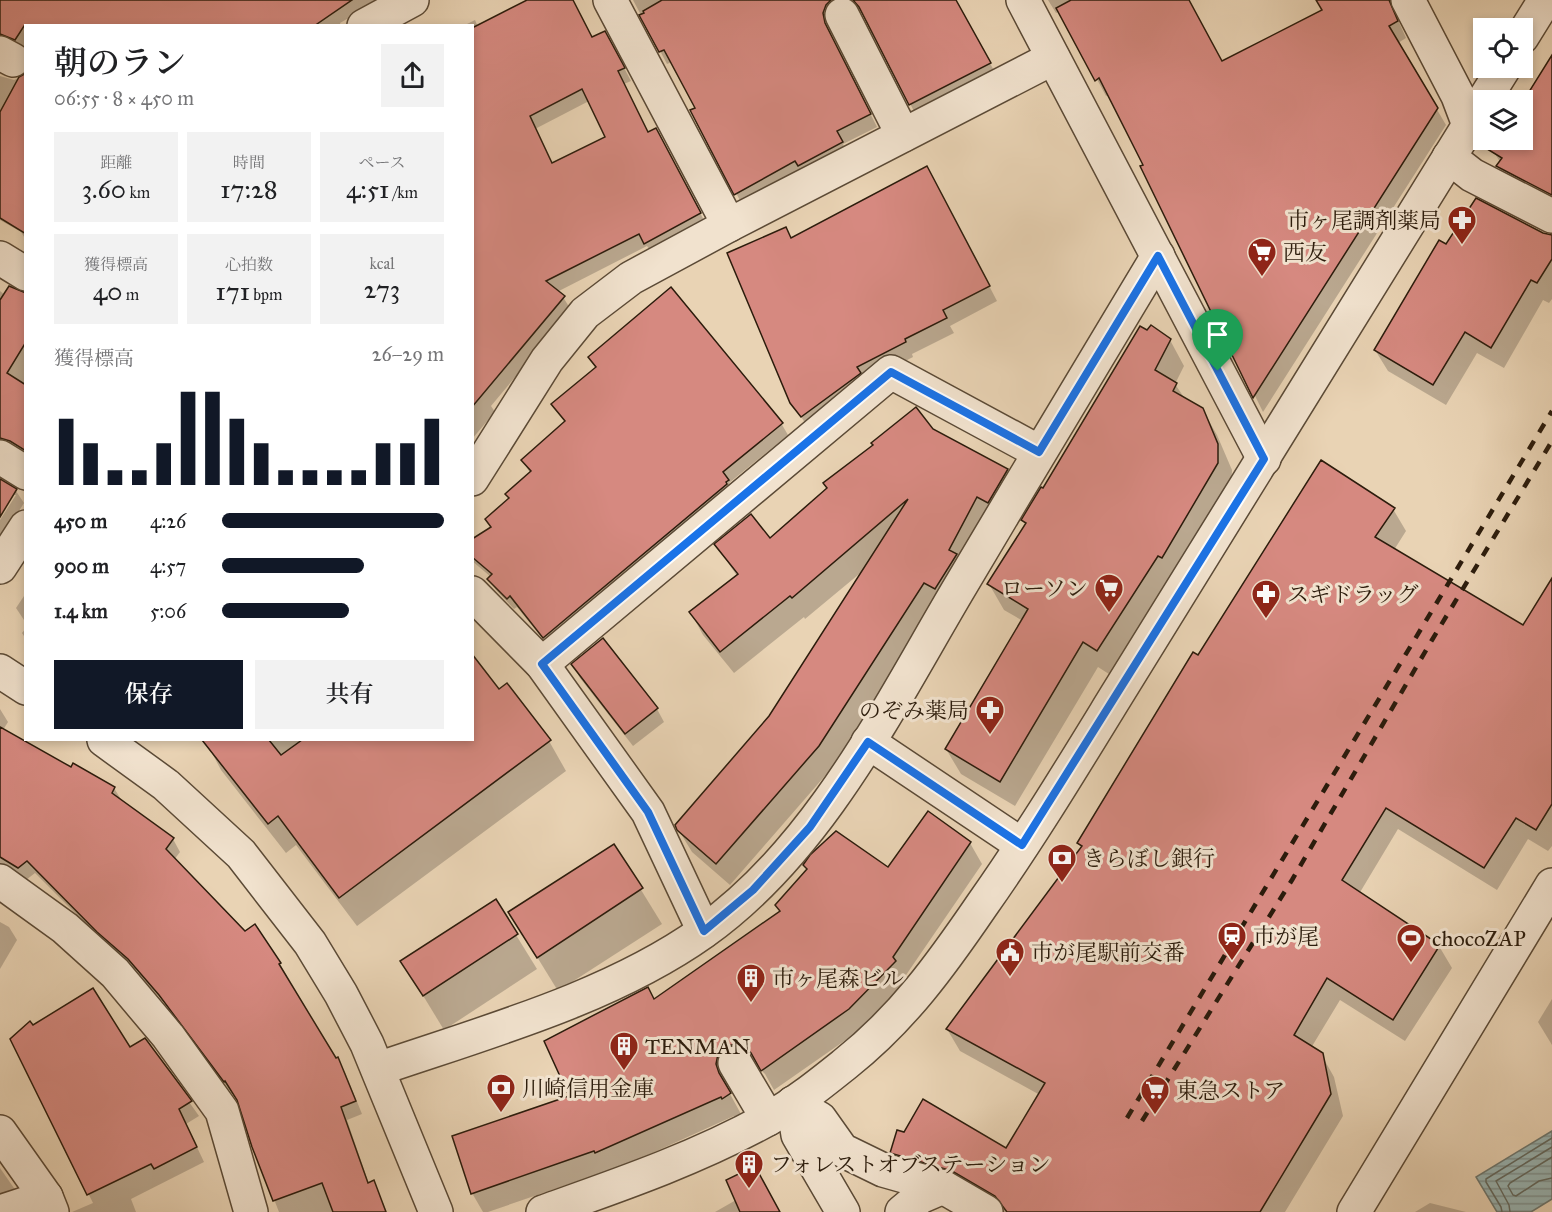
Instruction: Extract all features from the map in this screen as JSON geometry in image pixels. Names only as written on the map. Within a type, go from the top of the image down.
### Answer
[{"type":"street","points":[[368,24],[412,0]]},
{"type":"street","points":[[610,0],[729,225]]},
{"type":"street","points":[[1023,0],[1264,459]]},
{"type":"street","points":[[1408,0],[1458,96],[1473,105]]},
{"type":"street","points":[[1533,19],[1545,0]]},
{"type":"street","points":[[842,15],[903,135]]},
{"type":"street","points":[[474,477],[547,360],[585,313],[630,278],[1053,58]]},
{"type":"street","points":[[543,1212],[635,1180],[697,1154],[781,1111],[848,1062],[902,1012],[936,972],[1022,845],[1264,459],[1473,119]]},
{"type":"street","points":[[1449,157],[1472,175],[1552,216]]},
{"type":"street","points":[[378,1070],[576,1000],[652,964],[704,931],[753,890],[810,827],[868,742],[1158,256]]},
{"type":"street","points":[[0,258],[24,273]]},
{"type":"street","points":[[542,664],[891,372],[1039,452]]},
{"type":"street","points":[[0,457],[24,472]]},
{"type":"street","points":[[0,567],[24,530]]},
{"type":"street","points":[[474,595],[542,664],[648,812],[704,931]]},
{"type":"street","points":[[0,671],[24,687]]},
{"type":"street","points":[[105,741],[166,785],[241,854],[310,944],[341,994],[378,1070],[436,1212]]},
{"type":"street","points":[[868,742],[1022,845]]},
{"type":"street","points":[[0,881],[65,928],[115,973],[168,1036],[222,1111],[251,1212]]},
{"type":"street","points":[[1354,1212],[1552,885]]},
{"type":"street","points":[[735,1063],[781,1111],[798,1135],[843,1212]]},
{"type":"street","points":[[781,1111],[820,1119],[842,1150],[883,1170],[943,1187],[986,1212]]},
{"type":"street","points":[[0,1132],[49,1204],[0,1212]]},
{"type":"street","points":[[902,1212],[920,1197],[943,1187]]},
{"type":"water","points":[[1552,1131],[1552,1199],[1531,1212],[1497,1212],[1476,1177]]},
{"type":"building","points":[[0,0],[352,0],[317,24],[24,24],[15,40],[0,34]]},
{"type":"building","points":[[527,0],[573,0],[592,37],[605,31],[625,68],[618,71],[648,132],[656,128],[701,213],[644,244],[639,234],[546,281],[565,296],[474,405],[474,27]],"holes":[[[582,89],[605,137],[552,163],[530,116]]]},
{"type":"building","points":[[662,0],[831,0],[823,13],[825,23],[871,114],[837,131],[843,142],[798,166],[795,161],[734,195],[690,110],[695,108],[664,50],[659,52],[639,15]]},
{"type":"building","points":[[853,0],[956,0],[991,63],[909,105],[859,7]]},
{"type":"building","name":"西友","points":[[1071,0],[1189,0],[1222,61],[1322,10],[1316,0],[1389,0],[1398,21],[1389,26],[1438,108],[1253,398],[1140,166],[1143,165],[1099,78],[1095,81],[1056,8]]},
{"type":"building","points":[[1552,55],[1552,195],[1496,166],[1502,158],[1489,150],[1533,150],[1533,90],[1530,90]]},
{"type":"building","points":[[24,74],[24,233],[0,218],[0,112],[19,77]]},
{"type":"building","points":[[927,166],[990,286],[943,310],[947,318],[857,367],[861,373],[801,417],[790,403],[727,253],[786,227],[791,238]]},
{"type":"building","points":[[1476,198],[1543,233],[1552,235],[1552,259],[1537,283],[1531,280],[1491,348],[1465,332],[1433,385],[1374,350],[1439,240],[1446,244]]},
{"type":"building","points":[[9,286],[24,292],[24,345],[7,373],[24,384],[24,450],[0,438],[0,300]]},
{"type":"building","points":[[671,287],[783,423],[723,472],[729,480],[727,484],[543,638],[510,596],[507,599],[487,579],[492,574],[474,559],[474,538],[491,527],[485,519],[509,498],[505,494],[531,471],[521,460],[565,421],[551,404],[596,367],[588,357]]},
{"type":"building","points":[[1151,325],[1171,339],[1155,370],[1177,383],[1173,391],[1203,408],[1218,444],[1218,463],[1162,558],[1158,556],[1097,651],[1083,642],[1000,782],[945,749],[1028,609],[987,584],[1026,523],[1021,520],[1041,487],[1043,488],[1140,326],[1147,330]]},
{"type":"building","points":[[916,407],[933,429],[1008,469],[988,503],[977,497],[949,550],[957,554],[935,589],[924,583],[819,746],[716,864],[677,830],[675,825],[769,716],[908,499],[792,598],[790,596],[720,652],[689,612],[738,574],[714,544],[751,514],[770,538],[827,488],[823,483],[873,445],[871,443]]},
{"type":"building","points":[[1321,460],[1395,508],[1375,537],[1523,625],[1552,578],[1552,804],[1536,830],[1516,818],[1484,868],[1386,808],[1342,880],[1440,945],[1393,1020],[1327,978],[1294,1035],[1323,1053],[1331,1094],[1260,1212],[1007,1212],[995,1196],[952,1171],[890,1153],[897,1130],[904,1132],[923,1099],[1006,1148],[1045,1083],[946,1029],[1082,846],[1077,843],[1193,652],[1198,655]]},
{"type":"building","points":[[0,479],[17,489],[0,517]]},
{"type":"building","points":[[603,638],[658,708],[625,734],[571,664]]},
{"type":"building","points":[[474,657],[499,689],[507,683],[551,740],[339,898],[278,816],[268,824],[203,741],[270,741],[281,755],[301,741],[474,741]]},
{"type":"building","points":[[0,727],[71,767],[73,763],[115,787],[112,793],[174,838],[166,849],[245,931],[255,924],[281,963],[279,964],[336,1058],[338,1057],[356,1101],[341,1107],[368,1183],[374,1180],[386,1212],[333,1212],[322,1183],[273,1201],[237,1100],[159,995],[128,959],[97,932],[27,861],[18,868],[0,857]]},
{"type":"building","points":[[928,811],[971,842],[893,957],[896,961],[849,1009],[761,1071],[745,1047],[735,1044],[725,1047],[718,1054],[716,1064],[731,1093],[722,1099],[721,1097],[595,1153],[594,1151],[471,1194],[452,1136],[569,1096],[544,1041],[648,987],[654,999],[780,911],[775,905],[807,869],[803,865],[810,855],[836,831],[888,867]]},
{"type":"building","points":[[614,844],[643,888],[537,958],[508,912]]},
{"type":"building","points":[[496,899],[518,934],[423,996],[400,961]]},
{"type":"building","points":[[93,988],[130,1047],[145,1038],[192,1101],[179,1109],[197,1147],[154,1169],[151,1164],[87,1195],[10,1039],[30,1021],[33,1025]]},
{"type":"building","name":"フォレストオブステーション","points":[[755,1166],[780,1212],[740,1212],[726,1180]]},
{"type":"railway","points":[[1127,1118],[1552,411]]},
{"type":"railway","points":[[1142,1121],[1292,880],[1432,640],[1552,441]]},
{"type":"place","name":"市ヶ尾調剤薬局","points":[[1462,246]]},
{"type":"place","name":"西友","points":[[1262,278]]},
{"type":"place","name":"ローソン","points":[[1109,614]]},
{"type":"place","name":"スギドラッグ","points":[[1266,620]]},
{"type":"place","name":"のぞみ薬局","points":[[990,736]]},
{"type":"place","name":"きらぼし銀行","points":[[1062,884]]},
{"type":"place","name":"市が尾","points":[[1232,962]]},
{"type":"place","name":"chocoZAP","points":[[1411,964]]},
{"type":"place","name":"市が尾駅前交番","points":[[1010,978]]},
{"type":"place","name":"市ヶ尾森ビル","points":[[751,1004]]},
{"type":"place","name":"TENMAN","points":[[624,1072]]},
{"type":"place","name":"川崎信用金庫","points":[[501,1114]]},
{"type":"place","name":"東急ストア","points":[[1155,1116]]},
{"type":"place","name":"フォレストオブステーション","points":[[749,1190]]},
{"type":"route","points":[[1158,256],[1218,371],[1264,459],[1022,845],[868,742],[810,827],[753,890],[704,931],[648,812],[542,664],[891,372],[1039,452],[1158,256]]}]
